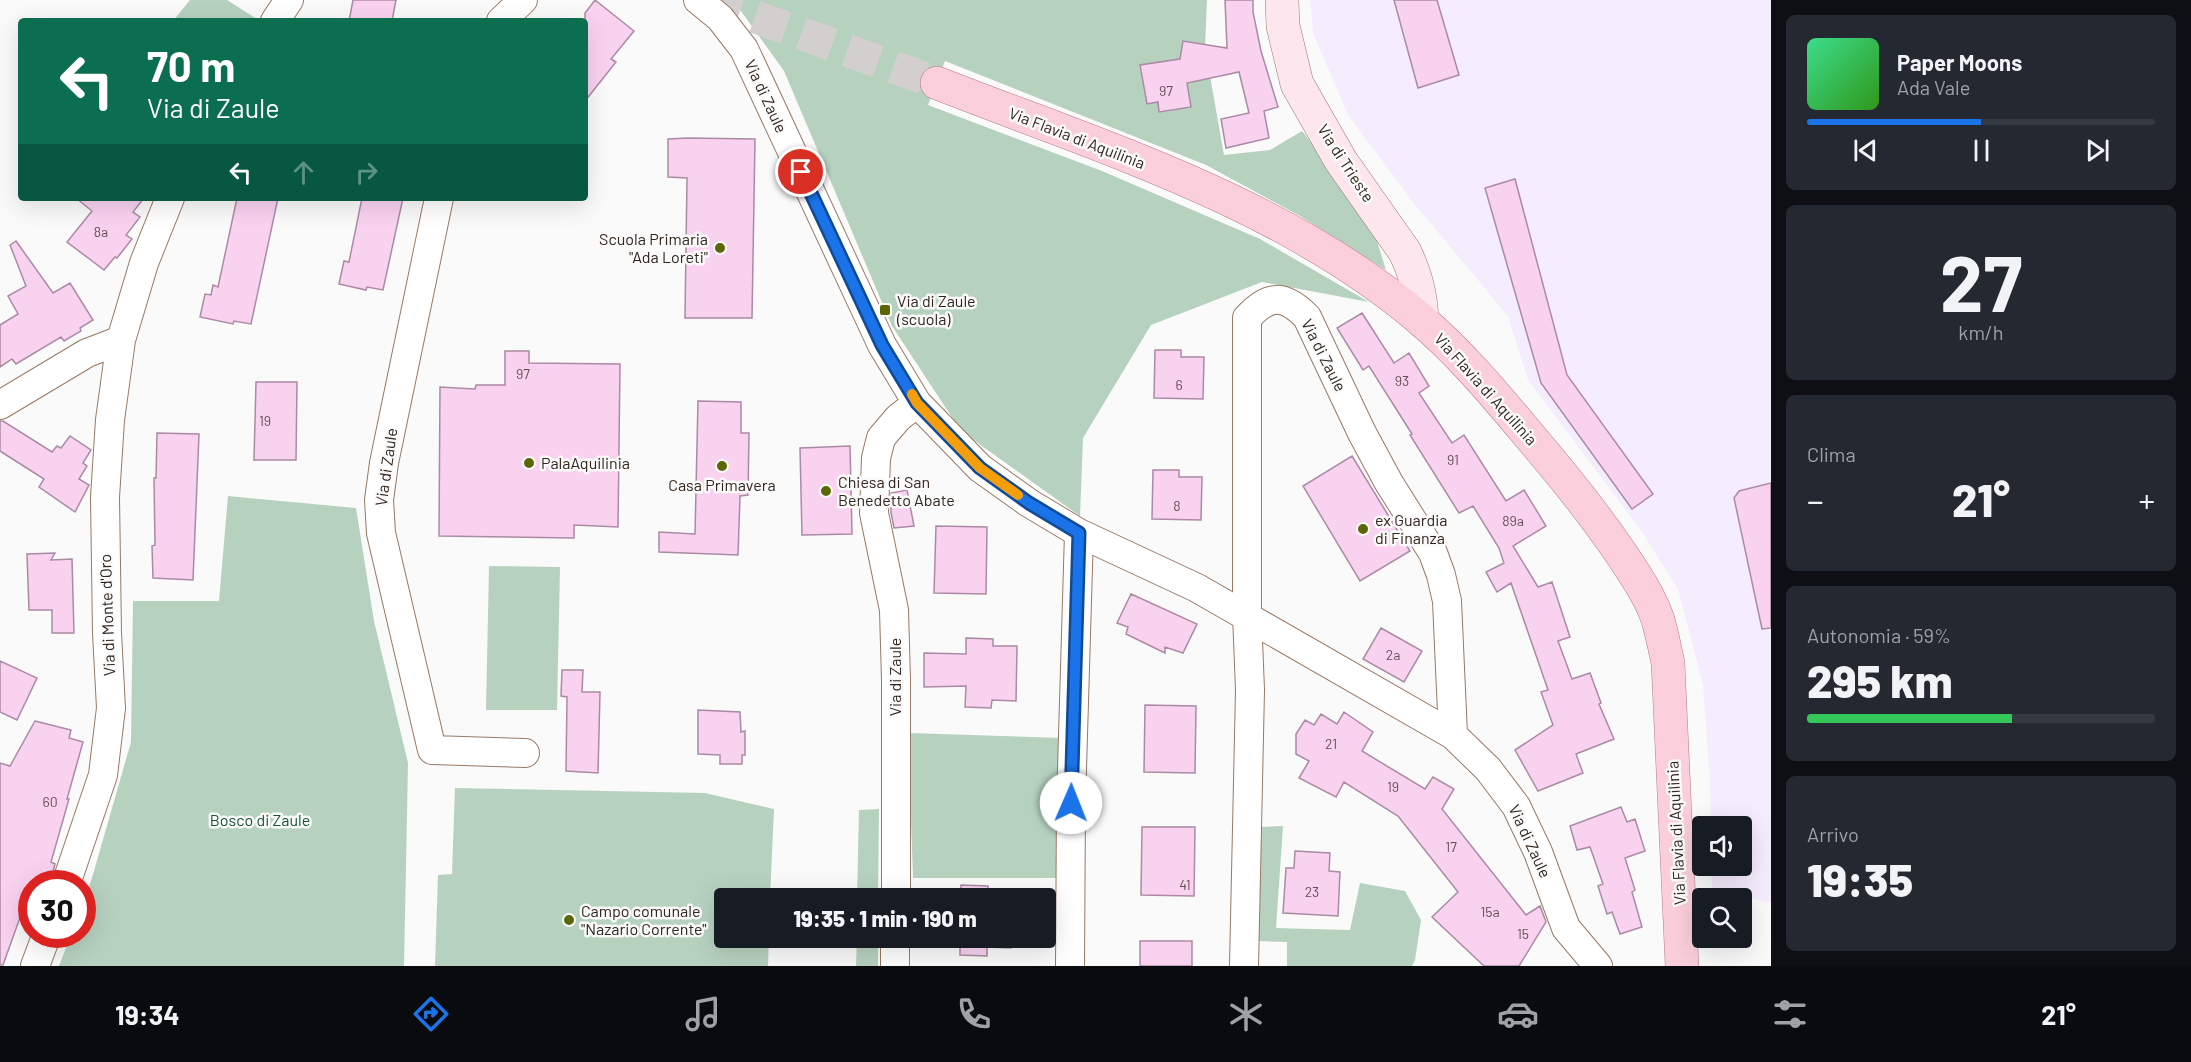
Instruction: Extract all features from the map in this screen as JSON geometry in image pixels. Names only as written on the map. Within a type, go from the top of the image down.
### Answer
[{"type":"main road","name":"Via Flavia di Aquilinia","points":[[937,83],[1191,182],[1254,212],[1383,289],[1422,321],[1468,365],[1578,492],[1637,577],[1657,619],[1668,663],[1682,966]]},
{"type":"street","points":[[277,18],[289,0]]},
{"type":"street","points":[[504,18],[522,0]]},
{"type":"street","name":"Via di Zaule","points":[[698,0],[720,18],[744,49],[882,345],[917,403],[980,468],[1029,503],[1079,533],[1155,566],[1247,615],[1453,735],[1488,769],[1516,806],[1538,852],[1566,928],[1602,963]]},
{"type":"street","name":"Via di Trieste","points":[[1282,0],[1283,26],[1297,84],[1341,161],[1405,252],[1413,268],[1421,295],[1422,321]]},
{"type":"street","name":"Via di Monte d'Oro","points":[[71,870],[103,776],[111,708],[107,633],[105,497],[110,420],[121,340],[144,263],[169,201]]},
{"type":"street","name":"Via di Zaule","points":[[438,201],[384,463],[380,500],[381,533],[432,750],[525,753]]},
{"type":"street","name":"Via di Zaule","points":[[1244,966],[1250,690],[1247,615],[1247,318],[1260,304],[1278,299],[1295,305],[1307,317],[1362,433],[1389,483],[1433,553],[1447,601],[1453,735]]},
{"type":"street","points":[[0,405],[87,353],[121,340]]},
{"type":"street","name":"Via di Zaule","points":[[896,888],[894,609],[874,513],[876,458],[881,438],[898,418],[917,403]]},
{"type":"street","points":[[1070,966],[1071,814],[1079,533]]},
{"type":"street","points":[[35,966],[42,948]]},
{"type":"street","points":[[895,948],[895,966]]},
{"type":"shaded area","points":[[1310,0],[1771,0],[1771,903],[1752,898],[1752,888],[1712,888],[1711,876],[1752,876],[1752,816],[1711,816],[1703,684],[1678,589],[1640,529],[1528,380],[1508,316],[1416,206],[1348,115],[1313,33]]},
{"type":"green space","points":[[190,0],[227,0],[255,18],[175,18]]},
{"type":"green space","points":[[733,0],[1207,0],[1205,48],[1224,155],[1270,150],[1302,131],[1370,219],[1386,270],[1300,216],[1206,165],[945,61],[928,105],[1102,171],[1260,239],[1369,302],[1262,282],[1151,325],[1083,438],[1080,516],[961,431],[892,326],[784,71]]},
{"type":"green space","name":"Bosco di Zaule","points":[[228,496],[356,508],[374,621],[408,763],[404,966],[59,966],[66,948],[96,948],[94,870],[131,742],[133,601],[219,601]]},
{"type":"green space","points":[[489,566],[560,567],[557,710],[486,710]]},
{"type":"green space","points":[[908,733],[1063,738],[1059,878],[913,878]]},
{"type":"green space","name":"Campo comunale \"Nazario Corrente\"","points":[[455,788],[705,793],[774,809],[770,888],[714,888],[714,948],[769,948],[768,966],[435,966],[438,875],[452,874]]},
{"type":"green space","points":[[879,809],[878,888],[857,888],[859,810]]},
{"type":"green space","points":[[1283,826],[1276,928],[1350,930],[1360,883],[1405,891],[1421,920],[1412,966],[1287,966],[1287,942],[1258,941],[1260,827]]},
{"type":"green space","points":[[857,948],[878,948],[878,966],[856,966]]},
{"type":"building","points":[[353,0],[396,0],[393,18],[350,18]]},
{"type":"building","points":[[595,0],[634,31],[611,59],[616,62],[588,97],[588,18],[585,18],[585,13]]},
{"type":"building","points":[[1225,0],[1253,0],[1253,12],[1261,51],[1278,107],[1264,111],[1269,138],[1226,148],[1221,119],[1249,113],[1239,72],[1187,83],[1191,107],[1159,112],[1158,102],[1147,104],[1140,65],[1180,59],[1183,41],[1227,48]]},
{"type":"building","points":[[1394,0],[1437,0],[1459,75],[1418,88]]},
{"type":"building","name":"Scuola Primaria \"Ada Loreti\"","points":[[668,139],[755,139],[752,318],[685,318],[687,178],[668,177]]},
{"type":"building","points":[[1515,179],[1567,375],[1653,494],[1632,509],[1541,383],[1485,188]]},
{"type":"building","points":[[80,201],[142,201],[133,212],[140,217],[126,235],[132,239],[104,270],[67,242],[92,211]]},
{"type":"building","points":[[236,201],[277,201],[251,324],[234,321],[233,324],[200,317],[205,294],[211,295],[213,285],[218,287]]},
{"type":"building","points":[[361,201],[402,201],[383,290],[367,287],[366,290],[339,284],[344,261],[349,262]]},
{"type":"building","points":[[16,241],[53,293],[70,283],[93,320],[80,328],[81,331],[64,341],[61,337],[16,364],[12,359],[0,367],[0,325],[18,314],[8,296],[26,286],[10,245]]},
{"type":"building","points":[[1362,313],[1394,363],[1409,353],[1429,386],[1419,393],[1452,443],[1464,435],[1506,501],[1524,490],[1546,526],[1513,546],[1538,587],[1552,582],[1570,637],[1558,641],[1572,679],[1590,673],[1601,703],[1599,704],[1614,739],[1576,754],[1583,773],[1538,791],[1515,750],[1553,725],[1541,692],[1548,690],[1511,583],[1497,592],[1486,572],[1504,563],[1499,548],[1473,506],[1459,513],[1369,366],[1363,370],[1337,328]]},
{"type":"building","points":[[1155,350],[1181,350],[1181,357],[1204,357],[1203,399],[1154,398]]},
{"type":"building","name":"PalaAquilinia","points":[[505,351],[529,351],[529,363],[620,364],[618,527],[574,525],[574,538],[439,536],[440,387],[475,389],[476,385],[505,385]]},
{"type":"building","points":[[256,382],[297,382],[296,460],[254,460]]},
{"type":"building","points":[[698,401],[741,402],[741,433],[749,433],[748,495],[740,496],[738,555],[659,552],[659,532],[695,534]]},
{"type":"building","points":[[0,421],[52,452],[57,446],[61,448],[70,436],[91,450],[83,463],[87,466],[79,479],[89,485],[75,512],[39,487],[44,479],[0,451]]},
{"type":"building","points":[[157,433],[199,434],[193,580],[153,578],[152,546],[155,545],[154,478],[156,478]]},
{"type":"building","name":"Chiesa di San Benedetto Abate","points":[[850,446],[852,534],[802,535],[800,448]]},
{"type":"building","name":"ex Guardia di Finanza","points":[[1352,456],[1410,551],[1360,581],[1303,486]]},
{"type":"building","points":[[1153,470],[1179,470],[1179,477],[1202,477],[1201,520],[1152,519]]},
{"type":"building","points":[[1771,483],[1771,628],[1762,629],[1734,498],[1739,491]]},
{"type":"building","points":[[907,490],[914,526],[894,528],[891,493]]},
{"type":"building","points":[[936,526],[987,527],[986,594],[934,593]]},
{"type":"building","points":[[55,553],[51,560],[72,559],[74,633],[52,633],[52,610],[29,610],[27,554]]},
{"type":"building","points":[[1131,594],[1197,624],[1183,653],[1165,647],[1165,653],[1126,634],[1128,627],[1117,623]]},
{"type":"building","points":[[1381,628],[1422,651],[1404,682],[1363,659]]},
{"type":"building","points":[[966,638],[993,639],[993,646],[1017,646],[1016,701],[992,700],[991,708],[965,707],[966,686],[924,687],[924,653],[966,654]]},
{"type":"building","points":[[0,661],[37,678],[17,720],[0,712]]},
{"type":"building","points":[[562,670],[583,670],[582,692],[600,692],[598,773],[566,771],[567,697],[561,696]]},
{"type":"building","points":[[1145,705],[1196,706],[1195,773],[1144,772]]},
{"type":"building","points":[[698,710],[740,712],[741,732],[745,731],[745,755],[742,755],[742,764],[720,764],[720,755],[698,754]]},
{"type":"building","points":[[1344,712],[1373,732],[1362,751],[1425,789],[1433,777],[1454,789],[1442,809],[1526,915],[1540,906],[1546,922],[1519,966],[1484,966],[1432,917],[1458,892],[1398,816],[1344,782],[1336,797],[1299,778],[1309,761],[1296,754],[1296,734],[1305,720],[1314,725],[1321,714],[1337,724]]},
{"type":"building","points":[[35,721],[71,730],[69,738],[83,742],[51,862],[55,864],[54,870],[18,870],[18,923],[3,965],[0,965],[0,763],[10,766]]},
{"type":"building","points":[[1621,807],[1627,822],[1635,819],[1645,851],[1625,858],[1635,890],[1632,892],[1642,927],[1620,934],[1612,912],[1607,914],[1598,886],[1603,884],[1590,847],[1577,850],[1570,826]]},
{"type":"building","points":[[1142,827],[1195,827],[1194,896],[1141,895]]},
{"type":"building","points":[[1295,851],[1330,853],[1329,871],[1340,872],[1338,916],[1283,913],[1286,868],[1294,868]]},
{"type":"building","points":[[961,885],[988,886],[988,888],[961,888]]},
{"type":"building","points":[[1140,941],[1192,941],[1192,966],[1140,966]]},
{"type":"building","points":[[960,948],[987,948],[987,956],[960,955]]},
{"type":"tunnel","points":[[709,0],[937,83]]},
{"type":"slow traffic","points":[[912,394],[917,403],[980,468],[1018,495]]},
{"type":"place","name":"Scuola Primaria \"Ada Loreti\"","points":[[720,248]]},
{"type":"place","name":"Via di Zaule (scuola)","points":[[885,310]]},
{"type":"place","name":"PalaAquilinia","points":[[529,463]]},
{"type":"place","name":"Casa Primavera","points":[[722,466]]},
{"type":"place","name":"Chiesa di San Benedetto Abate","points":[[826,491]]},
{"type":"place","name":"ex Guardia di Finanza","points":[[1363,529]]},
{"type":"place","name":"Campo comunale \"Nazario Corrente\"","points":[[569,920]]},
{"type":"route","points":[[801,172],[882,345],[917,403],[980,468],[1029,503],[1079,533],[1071,803]]}]
